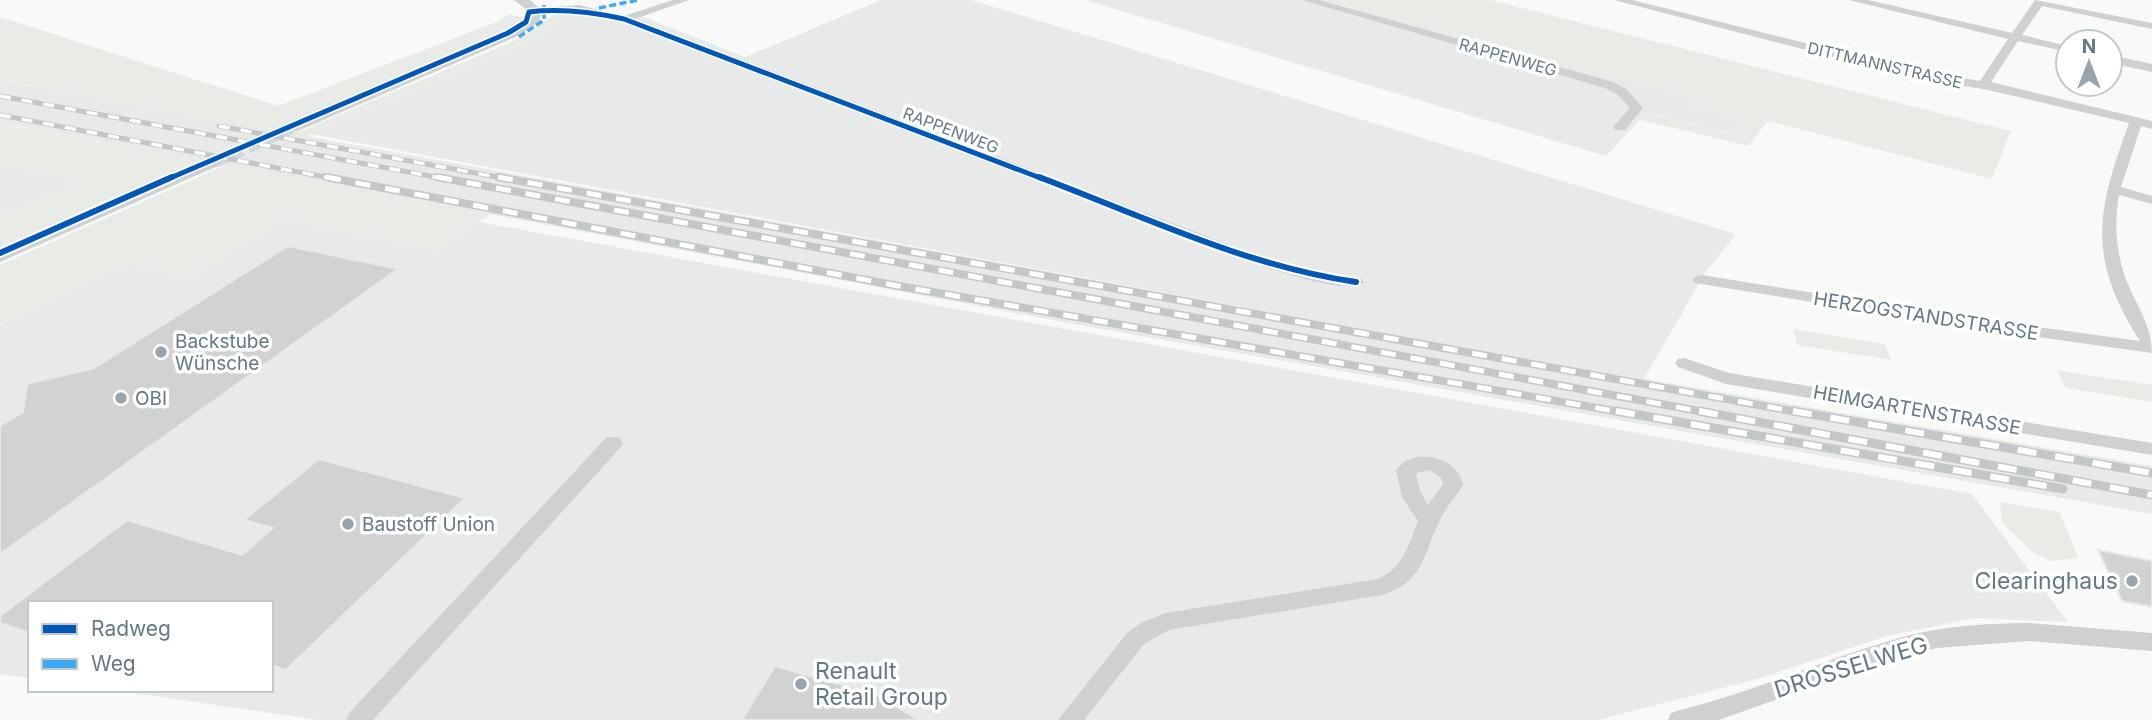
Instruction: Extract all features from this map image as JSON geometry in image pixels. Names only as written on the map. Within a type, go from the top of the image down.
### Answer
[{"type":"street","points":[[296,127],[514,34],[535,20],[536,11],[528,3],[519,0]]},
{"type":"street","points":[[624,19],[684,0]]},
{"type":"street","name":"RAPPENWEG","points":[[1307,0],[1609,85],[1622,92],[1637,108],[1620,127]]},
{"type":"street","name":"DITTMANNSTRASSE","points":[[1619,0],[1895,69],[1988,86],[2152,125]]},
{"type":"street","points":[[1854,0],[2054,46]]},
{"type":"street","points":[[1988,86],[1985,82],[2040,1],[2152,26]]},
{"type":"street","name":"RAPPENWEG","points":[[536,11],[579,8],[624,19],[1246,256],[1309,275],[1356,282]]},
{"type":"street","points":[[2124,62],[2152,68]]},
{"type":"street","points":[[2136,121],[2112,189],[2107,233],[2108,251],[2120,287],[2152,347]]},
{"type":"street","points":[[0,257],[215,162]]},
{"type":"street","points":[[2112,189],[2152,200]]},
{"type":"street","name":"HERZOGSTANDSTRASSE","points":[[1701,281],[1965,322],[2152,347]]},
{"type":"street","name":"HEIMGARTENSTRASSE","points":[[1684,363],[1726,377],[2152,449]]},
{"type":"street","points":[[358,720],[613,443]]},
{"type":"street","points":[[1070,720],[1136,638],[1149,629],[1166,622],[1382,587],[1400,580],[1409,571],[1429,520]]},
{"type":"street","name":"DROSSELWEG","points":[[1680,720],[1910,644],[2015,632],[2086,634],[2152,642]]},
{"type":"shaded area","points":[[881,0],[971,0],[1736,234],[1705,273],[1644,379],[2152,466],[2152,514],[1085,326],[0,122],[0,80],[1323,322],[310,134],[535,38],[560,13],[624,23],[643,17],[745,57]]},
{"type":"shaded area","points":[[1085,0],[1314,0],[1364,10],[1697,99],[1690,106],[1745,121],[1734,135],[1646,113],[1606,156]]},
{"type":"shaded area","points":[[1314,0],[1490,0],[2011,131],[1992,179],[1768,121],[1748,146],[1640,120],[1646,113],[1734,135],[1744,122],[1690,106],[1696,99],[1364,10]]},
{"type":"shaded area","points":[[560,13],[535,38],[304,137],[0,80],[0,17],[278,106],[499,21],[508,14],[527,18],[508,33],[283,127],[301,131],[523,37]]},
{"type":"shaded area","points":[[0,122],[206,160],[0,249],[0,217],[84,181],[0,163]]},
{"type":"shaded area","points":[[0,163],[85,181],[0,217]]},
{"type":"shaded area","points":[[228,164],[491,214],[437,250],[284,218],[187,278],[130,262],[0,324],[0,265]]},
{"type":"shaded area","points":[[284,218],[437,250],[479,222],[1972,494],[2068,622],[1975,618],[1887,636],[1757,679],[1598,720],[318,720],[128,692],[273,692],[273,601],[28,601],[28,678],[0,674],[0,324],[130,262],[187,278]]},
{"type":"shaded area","points":[[1793,329],[1885,344],[1891,360],[1797,345]]},
{"type":"shaded area","points":[[2056,370],[2152,385],[2152,402],[2066,388]]},
{"type":"shaded area","points":[[2000,502],[2059,512],[2079,558],[2050,561],[2034,553],[2002,523]]},
{"type":"building","name":"OBI","points":[[288,246],[398,269],[0,554],[0,426],[23,412],[27,384],[94,368]]},
{"type":"building","points":[[319,459],[465,498],[286,670],[273,666],[273,601],[28,601],[28,632],[0,623],[0,616],[127,520],[242,555],[273,528],[244,520]]},
{"type":"building","name":"Clearinghaus","points":[[2098,550],[2152,561],[2152,607],[2122,601]]},
{"type":"building","name":"Renault Retail Group","points":[[775,666],[901,702],[897,707],[919,720],[742,720]]},
{"type":"tunnel","points":[[215,162],[295,127]]},
{"type":"railway","points":[[0,96],[446,179]]},
{"type":"railway","points":[[0,115],[335,179]]},
{"type":"railway","points":[[219,126],[508,179]]},
{"type":"railway","points":[[326,177],[893,285],[1626,413]]},
{"type":"railway","points":[[437,177],[1709,413]]},
{"type":"railway","points":[[498,177],[1803,413]]},
{"type":"railway","points":[[1616,411],[2063,489]]},
{"type":"railway","points":[[1699,411],[2152,495]]},
{"type":"railway","points":[[1793,411],[2152,473]]},
{"type":"marked path","points":[[599,8],[638,0]]},
{"type":"marked path","points":[[519,37],[544,20],[544,5]]},
{"type":"cycle path","points":[[0,253],[508,33],[526,22],[529,12],[566,9],[624,19],[1246,256],[1309,275],[1356,282]]},
{"type":"place","name":"Backstube Wünsche","points":[[161,352]]},
{"type":"place","name":"OBI","points":[[121,398]]},
{"type":"place","name":"Baustoff Union","points":[[348,524]]},
{"type":"place","name":"Clearinghaus","points":[[2132,581]]},
{"type":"place","name":"Renault Retail Group","points":[[801,684]]}]
